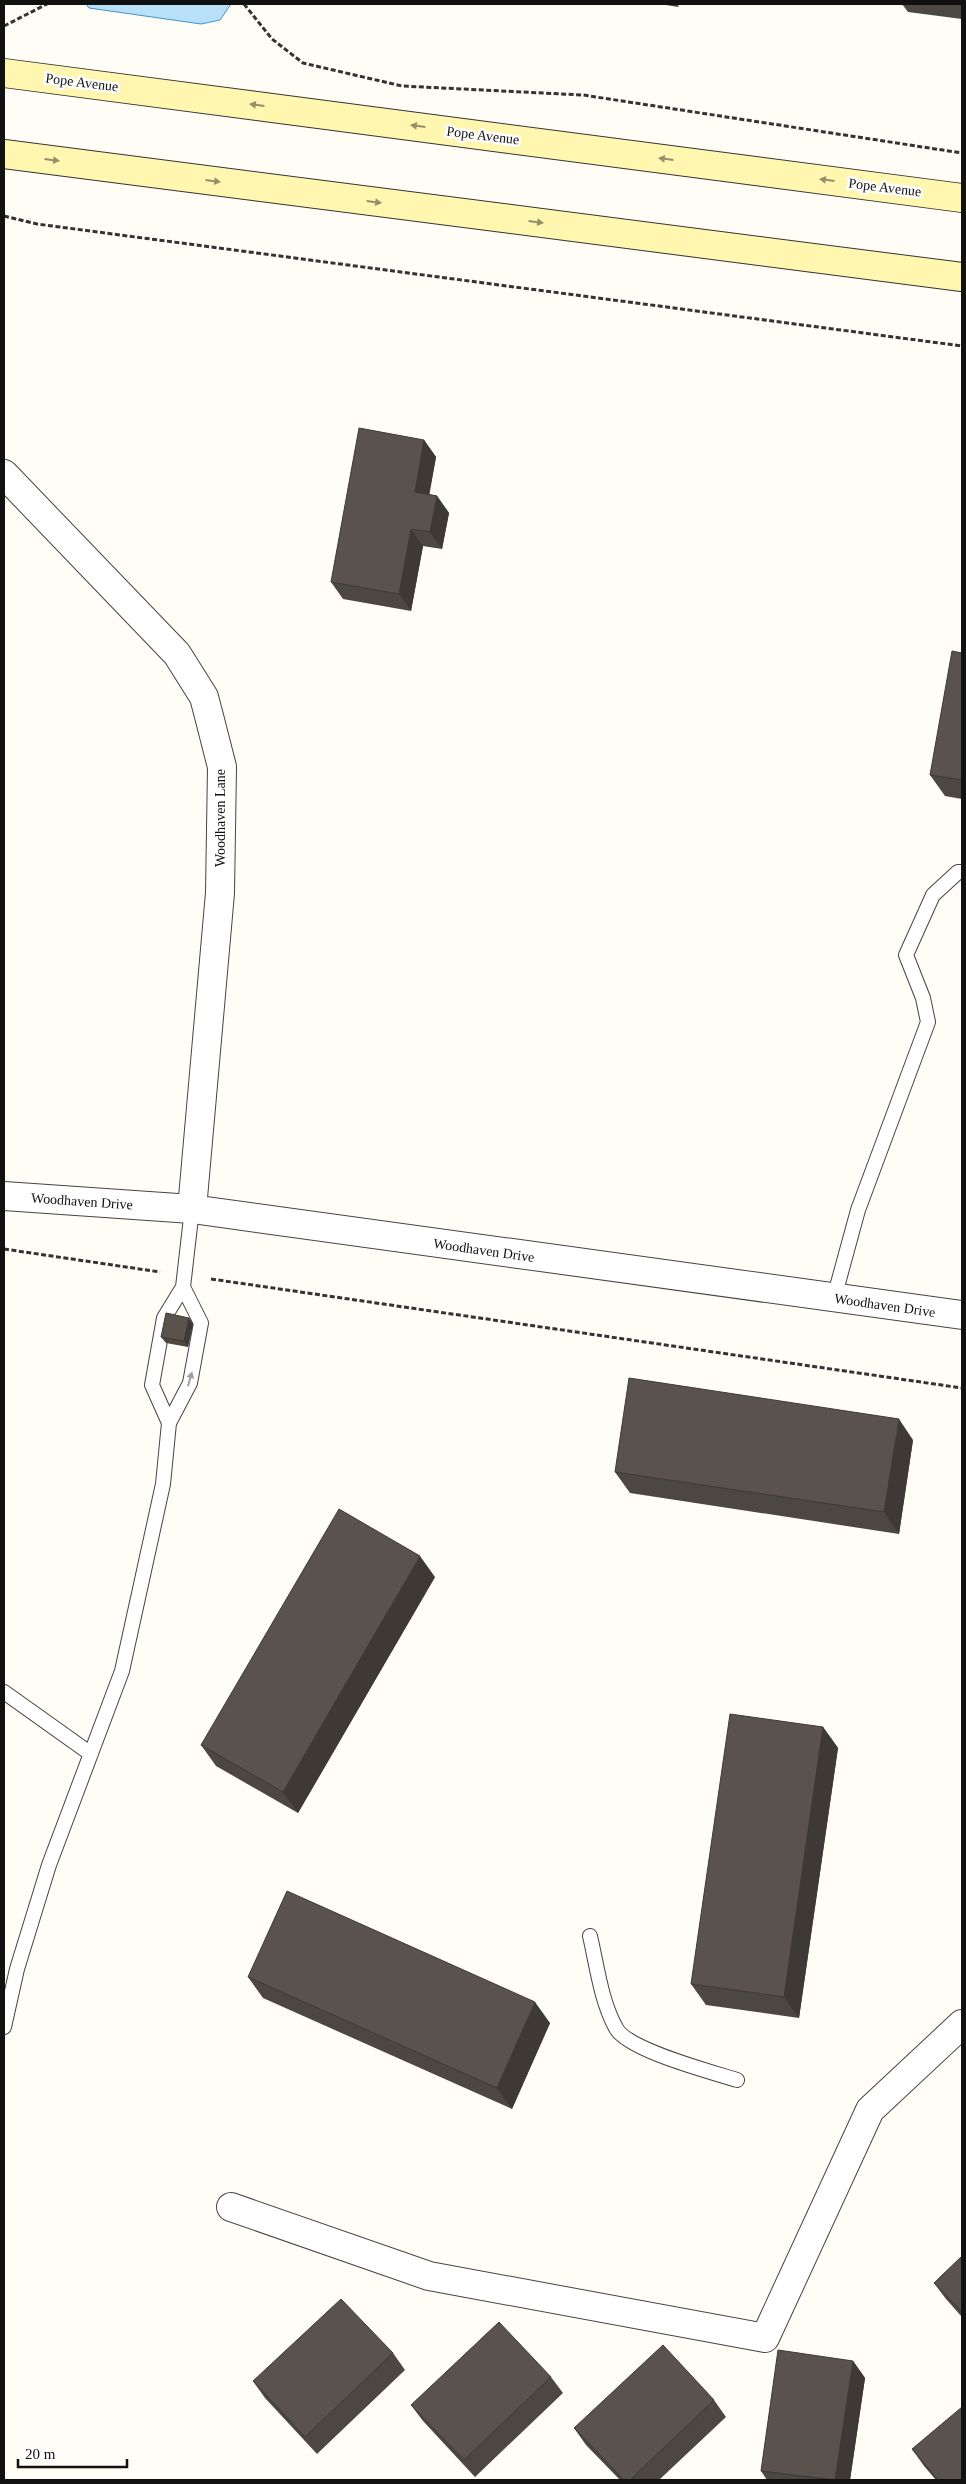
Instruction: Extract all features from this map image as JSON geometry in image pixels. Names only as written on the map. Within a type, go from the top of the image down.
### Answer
[{"type":"main road","name":"Pope Avenue","points":[[4,73],[962,198]]},
{"type":"main road","points":[[4,154],[962,277]]},
{"type":"street","name":"Woodhaven Lane","points":[[4,474],[177,654],[204,697],[209,716],[222,767],[220,893],[192,1209]]},
{"type":"street","name":"Woodhaven Drive","points":[[4,1196],[192,1209],[962,1315]]},
{"type":"street","points":[[231,2207],[429,2276],[765,2338],[870,2110],[962,2024]]},
{"type":"lane","points":[[834,1298],[858,1210],[928,1022],[923,998],[906,955],[932,895],[958,872],[962,872]]},
{"type":"lane","points":[[169,1423],[152,1385],[164,1318],[184,1281],[192,1209]]},
{"type":"lane","points":[[4,2027],[17,1970],[49,1865],[122,1671],[163,1484],[169,1423],[190,1383],[201,1323],[184,1281]]},
{"type":"lane","points":[[4,1692],[90,1754]]},
{"type":"lane","points":[[590,1936],[604,1998],[616,2030],[648,2052],[737,2080]]},
{"type":"path","points":[[4,26],[47,4]]},
{"type":"path","points":[[244,4],[272,39],[303,64],[402,86],[583,95],[962,153]]},
{"type":"path","points":[[4,216],[38,224],[962,346]]},
{"type":"path","points":[[4,1249],[184,1281],[962,1388]]},
{"type":"water","points":[[86,4],[231,4],[220,20],[201,24],[89,8]]},
{"type":"building","points":[[359,428],[424,440],[415,492],[437,496],[430,532],[411,529],[399,594],[331,582]]},
{"type":"building","points":[[952,651],[962,653],[962,780],[930,775]]},
{"type":"building","points":[[166,1313],[189,1318],[184,1341],[161,1337]]},
{"type":"building","points":[[629,1378],[899,1419],[884,1512],[615,1472]]},
{"type":"building","points":[[339,1509],[420,1556],[283,1792],[201,1745]]},
{"type":"building","points":[[730,1714],[823,1727],[784,1997],[691,1984]]},
{"type":"building","points":[[287,1891],[535,2002],[497,2088],[248,1977]]},
{"type":"building","points":[[962,2256],[962,2312],[934,2283]]},
{"type":"building","points":[[341,2299],[393,2353],[305,2437],[253,2381]]},
{"type":"building","points":[[499,2322],[551,2377],[464,2460],[411,2405]]},
{"type":"building","points":[[663,2345],[714,2400],[630,2480],[624,2480],[574,2428]]},
{"type":"building","points":[[778,2350],[853,2361],[835,2480],[761,2471]]},
{"type":"building","points":[[962,2407],[962,2480],[938,2480],[912,2449]]}]
